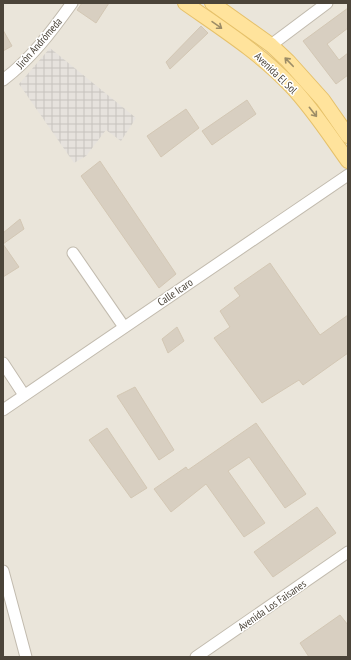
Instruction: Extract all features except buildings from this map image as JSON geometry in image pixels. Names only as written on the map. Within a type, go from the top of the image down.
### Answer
[{"type":"main road","name":"Avenida El Sol","points":[[185,3],[249,48],[279,74],[316,115],[348,161]]},
{"type":"main road","name":"Avenida El Sol","points":[[212,3],[271,45],[288,61],[313,88],[348,136]]},
{"type":"street","name":"Jirón Andrómeda","points":[[3,80],[30,56],[51,32],[72,3]]},
{"type":"street","points":[[271,45],[327,3]]},
{"type":"street","name":"Calle Icaro","points":[[3,410],[348,175]]},
{"type":"street","points":[[73,253],[124,327]]},
{"type":"street","points":[[3,363],[24,395]]},
{"type":"street","name":"Avenida Los Faisanes","points":[[196,657],[348,552]]},
{"type":"street","points":[[3,571],[26,657]]},
{"type":"shaded area","points":[[3,3],[348,3],[348,657],[3,657]]},
{"type":"shaded area","points":[[50,48],[136,118],[121,141],[106,130],[86,156],[74,163],[19,84]]}]
